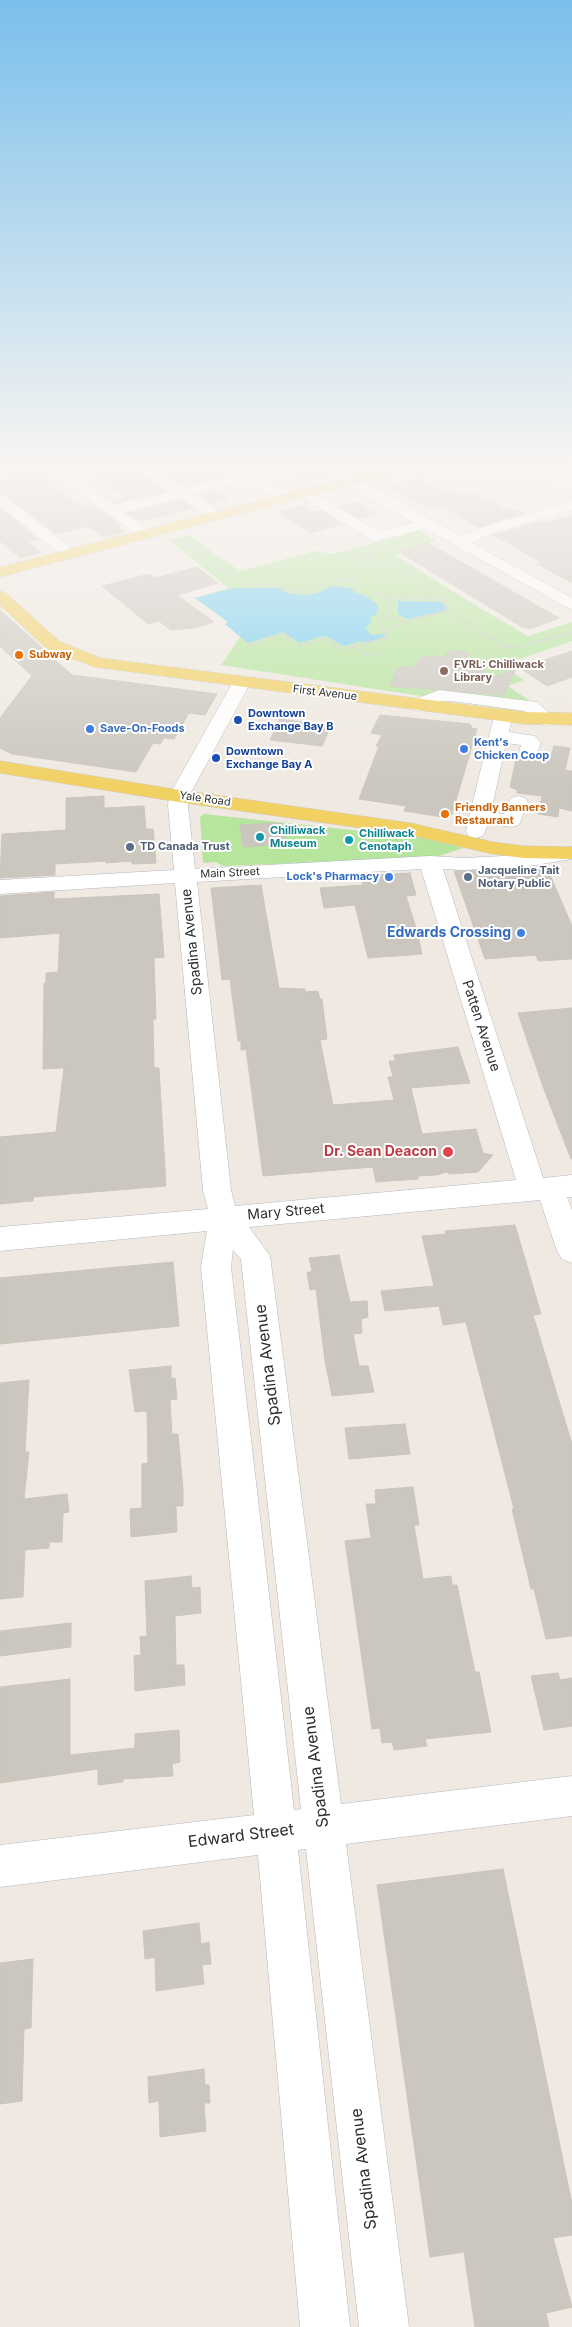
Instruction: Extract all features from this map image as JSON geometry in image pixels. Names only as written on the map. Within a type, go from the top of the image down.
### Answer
[{"type":"main road","points":[[18,593],[18,580],[31,570]]},
{"type":"main road","points":[[0,580],[18,593],[76,646],[80,656]]},
{"type":"main road","name":"First Avenue","points":[[0,596],[53,645],[80,656],[115,666],[503,716],[547,720],[572,719]]},
{"type":"main road","name":"Yale Road","points":[[0,767],[179,796],[410,829],[493,848],[523,852],[572,853]]},
{"type":"main road","name":"Yale Road","points":[[410,829],[478,825],[572,836]]},
{"type":"street","points":[[509,570],[572,605]]},
{"type":"street","points":[[545,590],[565,584]]},
{"type":"street","points":[[179,796],[242,682]]},
{"type":"street","points":[[418,705],[439,695],[453,696],[530,706],[547,720]]},
{"type":"street","points":[[503,716],[478,825],[512,821],[518,802]]},
{"type":"street","points":[[499,736],[528,740],[530,743],[528,752]]},
{"type":"street","name":"Spadina Avenue","points":[[179,796],[178,806],[217,1190],[224,1217],[254,1256],[384,2327]]},
{"type":"street","name":"Main Street","points":[[430,862],[455,853],[572,842]]},
{"type":"street","name":"Main Street","points":[[0,887],[430,862],[464,864],[523,862],[572,853]]},
{"type":"street","name":"Patten Avenue","points":[[430,862],[552,1188],[572,1251]]},
{"type":"street","name":"Mary Street","points":[[0,1239],[552,1188]]},
{"type":"street","name":"Spadina Avenue","points":[[224,1217],[216,1267],[276,1832],[325,2327]]},
{"type":"street","name":"Edward Street","points":[[0,1866],[572,1796]]},
{"type":"path","points":[[221,570],[237,581],[245,584],[280,586],[309,592],[335,581],[350,579],[358,584]]},
{"type":"path","points":[[350,579],[358,570]]},
{"type":"path","points":[[402,570],[426,589],[432,598]]},
{"type":"path","points":[[375,592],[391,598],[432,598],[442,600],[448,611],[504,646]]},
{"type":"path","points":[[388,618],[391,598]]},
{"type":"path","points":[[383,631],[395,628],[402,624],[402,622],[448,611]]},
{"type":"path","points":[[248,645],[283,634],[300,646],[326,638],[341,649],[389,637],[383,631],[380,624],[382,620],[388,618],[401,619],[402,622]]},
{"type":"path","points":[[491,652],[504,646],[522,646],[572,632]]},
{"type":"path","points":[[352,646],[366,654],[382,653]]},
{"type":"green space","points":[[206,570],[418,570],[528,636],[572,622],[572,641],[502,665],[524,680],[508,686],[546,712],[517,711],[221,665],[240,637],[225,624],[228,622],[195,598],[229,588]]},
{"type":"green space","points":[[204,814],[425,838],[463,848],[433,858],[223,866],[216,862],[203,863],[200,817]]},
{"type":"water","points":[[330,586],[352,588],[354,592],[364,595],[376,603],[378,608],[376,615],[369,617],[372,621],[365,629],[372,635],[382,634],[386,636],[366,643],[362,641],[343,646],[323,636],[300,643],[283,632],[248,643],[225,624],[228,622],[195,598],[233,588],[279,588],[291,594],[307,595],[318,593]]},
{"type":"water","points":[[398,601],[443,602],[447,610],[408,619],[398,614]]},
{"type":"building","points":[[187,570],[200,570],[218,583],[177,595],[214,622],[194,628],[171,630],[159,621],[148,624],[102,586],[149,574],[155,578]]},
{"type":"building","points":[[428,570],[474,570],[559,618],[530,629],[522,627]]},
{"type":"building","points":[[547,570],[572,570],[572,583]]},
{"type":"building","name":"Save-On-Foods","points":[[0,610],[72,675],[217,694],[205,715],[189,713],[174,739],[164,738],[160,744],[153,743],[136,772],[12,754],[0,748],[0,718],[32,676],[0,646]]},
{"type":"building","name":"FVRL: Chilliwack Library","points":[[452,650],[469,652],[466,658],[486,662],[484,680],[516,669],[504,695],[390,686],[396,670],[406,666],[413,667],[422,657],[442,657]]},
{"type":"building","points":[[572,651],[572,677],[547,686],[520,668]]},
{"type":"building","points":[[380,715],[470,724],[472,728],[477,729],[452,814],[442,815],[442,817],[404,811],[406,806],[359,799],[379,746],[376,746],[382,735],[371,733]]},
{"type":"building","points":[[280,719],[331,726],[322,746],[270,740]]},
{"type":"building","points":[[554,746],[570,748],[565,770],[572,771],[572,811],[559,808],[558,817],[538,814],[542,796],[517,793],[517,790],[510,787],[516,759],[530,760],[537,757],[550,759]]},
{"type":"building","points":[[104,796],[104,808],[144,806],[146,829],[153,829],[156,863],[132,864],[132,861],[106,863],[106,861],[55,864],[55,875],[0,878],[2,834],[66,830],[66,798]]},
{"type":"building","name":"Chilliwack Museum","points":[[281,823],[285,844],[243,847],[240,825]]},
{"type":"building","name":"Edwards Crossing","points":[[547,868],[572,926],[572,959],[538,961],[536,955],[485,959],[454,871]]},
{"type":"building","points":[[410,873],[416,895],[406,896],[422,954],[368,958],[355,905],[324,908],[320,888],[363,885],[361,876]]},
{"type":"building","points":[[261,885],[279,988],[305,989],[305,992],[318,991],[320,999],[322,999],[327,1039],[320,1040],[333,1105],[394,1100],[388,1077],[393,1077],[389,1061],[395,1061],[394,1055],[458,1047],[470,1083],[411,1088],[422,1134],[476,1129],[483,1153],[493,1155],[478,1172],[450,1174],[446,1172],[437,1175],[418,1176],[418,1179],[376,1182],[373,1167],[263,1176],[246,1049],[241,1050],[241,1041],[238,1041],[230,979],[222,980],[211,888]]},
{"type":"building","points":[[54,892],[54,899],[159,894],[164,957],[154,958],[156,1019],[153,1019],[154,1068],[159,1068],[166,1186],[33,1197],[33,1201],[0,1204],[0,1137],[56,1132],[64,1068],[43,1069],[44,983],[46,983],[46,973],[58,972],[60,933],[0,938],[0,896]]},
{"type":"building","points":[[572,1008],[571,1159],[542,1084],[518,1013]]},
{"type":"building","points":[[515,1225],[541,1314],[533,1315],[572,1444],[572,1636],[546,1639],[534,1589],[531,1589],[512,1509],[514,1509],[466,1322],[443,1325],[439,1306],[385,1311],[381,1291],[434,1286],[422,1236],[446,1234],[445,1231]]},
{"type":"building","points":[[339,1255],[350,1302],[367,1301],[368,1317],[361,1319],[362,1333],[353,1334],[359,1366],[368,1366],[374,1392],[332,1396],[325,1361],[316,1289],[310,1290],[307,1273],[312,1271],[309,1258]]},
{"type":"building","points":[[173,1262],[179,1326],[0,1344],[0,1278]]},
{"type":"building","points":[[171,1366],[171,1379],[175,1378],[177,1399],[170,1400],[172,1434],[178,1434],[183,1489],[183,1506],[176,1506],[177,1532],[131,1537],[130,1509],[142,1508],[142,1464],[148,1463],[147,1411],[135,1412],[129,1370]]},
{"type":"building","points":[[29,1380],[25,1452],[29,1452],[24,1499],[67,1494],[69,1512],[63,1513],[62,1542],[49,1542],[49,1548],[25,1550],[23,1597],[0,1599],[0,1383]]},
{"type":"building","points":[[405,1424],[410,1454],[349,1459],[345,1428]]},
{"type":"building","points":[[413,1487],[419,1525],[414,1525],[423,1579],[451,1576],[452,1585],[457,1585],[475,1672],[479,1672],[491,1732],[425,1739],[427,1746],[394,1750],[392,1742],[382,1743],[380,1728],[372,1729],[345,1541],[371,1538],[366,1504],[376,1504],[375,1490]]},
{"type":"building","points":[[191,1576],[192,1588],[200,1587],[201,1613],[175,1616],[176,1665],[184,1665],[185,1685],[135,1691],[134,1656],[141,1655],[140,1637],[147,1636],[145,1581]]},
{"type":"building","points":[[71,1623],[71,1647],[0,1656],[0,1631]]},
{"type":"building","points":[[558,1673],[560,1680],[572,1678],[572,1726],[544,1730],[531,1676]]},
{"type":"building","points":[[70,1679],[70,1755],[135,1748],[135,1734],[179,1730],[180,1762],[172,1764],[173,1776],[123,1779],[123,1782],[98,1785],[98,1769],[0,1783],[0,1687]]},
{"type":"building","points":[[503,1869],[572,2204],[572,2235],[553,2238],[572,2307],[546,2313],[549,2327],[475,2327],[464,2252],[430,2257],[377,1885]]},
{"type":"building","points":[[199,1923],[201,1944],[209,1942],[211,1964],[202,1965],[204,1984],[156,1991],[155,1957],[145,1959],[143,1931]]},
{"type":"building","points":[[33,1959],[31,2028],[24,2029],[22,2101],[0,2104],[0,1963]]},
{"type":"building","points":[[204,2069],[205,2085],[209,2085],[210,2103],[204,2103],[206,2131],[160,2137],[159,2101],[149,2103],[148,2077]]},
{"type":"place","name":"Subway","points":[[19,655]]},
{"type":"place","name":"FVRL: Chilliwack Library","points":[[444,671]]},
{"type":"place","name":"Downtown Exchange Bay B","points":[[238,720]]},
{"type":"place","name":"Save-On-Foods","points":[[90,729]]},
{"type":"place","name":"Kent's Chicken Coop","points":[[464,749]]},
{"type":"place","name":"Downtown Exchange Bay A","points":[[216,758]]},
{"type":"place","name":"Friendly Banners Restaurant","points":[[445,814]]},
{"type":"place","name":"Chilliwack Museum","points":[[260,837]]},
{"type":"place","name":"Chilliwack Cenotaph","points":[[349,840]]},
{"type":"place","name":"TD Canada Trust","points":[[130,847]]},
{"type":"place","name":"Lock's Pharmacy","points":[[389,877]]},
{"type":"place","name":"Jacqueline Tait Notary Public","points":[[468,877]]},
{"type":"place","name":"Edwards Crossing","points":[[521,933]]},
{"type":"place","name":"Dr. Sean Deacon","points":[[448,1152]]}]
